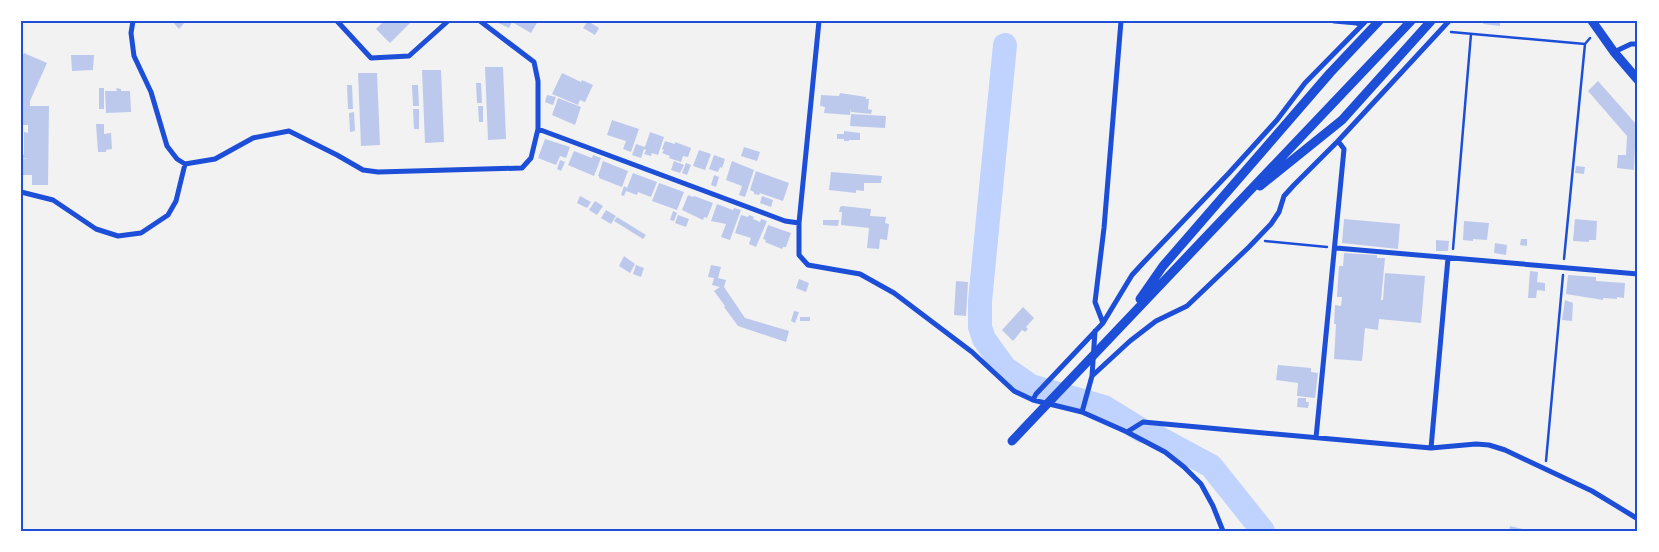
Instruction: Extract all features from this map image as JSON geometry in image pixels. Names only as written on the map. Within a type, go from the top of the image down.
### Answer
[{"type":"main road","points":[[1123,324],[1163,266],[1330,74],[1380,21]]},
{"type":"main road","points":[[1015,438],[1411,21]]},
{"type":"main road","points":[[1592,21],[1614,52],[1638,80]]},
{"type":"main road","points":[[1230,210],[1342,120],[1430,22]]},
{"type":"street","points":[[134,21],[131,33],[134,56],[151,92],[168,146],[177,159],[186,164],[215,159],[253,138],[288,132],[364,170],[378,172],[522,168],[531,158],[538,129],[538,81],[534,62],[480,21]]},
{"type":"street","points":[[337,21],[371,58],[409,56],[448,21]]},
{"type":"street","points":[[820,21],[799,223],[799,255],[808,265],[860,274],[894,293],[972,352],[1014,391],[1033,400],[1083,409],[1129,431],[1166,452],[1201,484],[1213,506],[1223,531]]},
{"type":"street","points":[[1103,323],[1095,302],[1104,228],[1121,21]]},
{"type":"street","points":[[1334,21],[1359,24]]},
{"type":"street","points":[[1033,400],[1036,394],[1103,323],[1132,275],[1230,173],[1277,120],[1305,83],[1359,24],[1366,21]]},
{"type":"street","points":[[1092,376],[1156,321],[1174,314],[1186,306],[1256,240],[1279,212],[1284,196],[1338,141],[1449,21]]},
{"type":"street","points":[[1614,52],[1631,44],[1638,44]]},
{"type":"street","points":[[538,129],[785,221],[799,223]]},
{"type":"street","points":[[1316,438],[1336,248],[1344,149],[1338,141]]},
{"type":"street","points":[[21,192],[53,200],[96,230],[118,236],[141,233],[168,215],[176,201],[186,164]]},
{"type":"street","points":[[1336,248],[1638,274]]},
{"type":"street","points":[[1431,448],[1450,258]]},
{"type":"street","points":[[1083,409],[1092,376],[1095,331]]},
{"type":"street","points":[[1129,431],[1143,422],[1431,448],[1476,444],[1489,445],[1505,450],[1592,491],[1638,518]]},
{"type":"path","points":[[1545,470],[1585,44],[1598,29]]},
{"type":"path","points":[[1439,31],[1585,44]]},
{"type":"path","points":[[1450,258],[1471,34]]},
{"type":"path","points":[[1256,240],[1336,248]]},
{"type":"building","points":[[172,21],[186,21],[179,29]]},
{"type":"building","points":[[384,21],[412,21],[390,43],[376,29]]},
{"type":"building","points":[[494,21],[538,21],[531,33],[512,22],[509,28]]},
{"type":"building","points":[[588,21],[599,28],[595,35],[583,28]]},
{"type":"building","points":[[1484,21],[1500,21],[1500,26],[1483,24]]},
{"type":"building","points":[[24,53],[47,63],[30,101],[30,106],[49,106],[48,185],[32,185],[32,175],[21,175],[22,159],[28,159],[21,158],[21,152],[24,155],[24,132],[28,133],[28,125],[21,125],[21,59]]},
{"type":"building","points":[[71,55],[94,55],[93,70],[72,71]]},
{"type":"building","points":[[485,67],[503,67],[506,139],[488,140]]},
{"type":"building","points":[[422,70],[441,70],[444,142],[425,143]]},
{"type":"building","points":[[358,73],[377,73],[380,145],[361,146]]},
{"type":"building","points":[[562,73],[581,82],[582,80],[593,85],[585,102],[580,100],[578,105],[552,94]]},
{"type":"building","points":[[1598,81],[1636,124],[1634,170],[1617,168],[1618,155],[1626,155],[1627,136],[1588,91]]},
{"type":"building","points":[[476,83],[481,83],[482,103],[477,103]]},
{"type":"building","points":[[347,85],[352,85],[353,109],[348,109]]},
{"type":"building","points":[[412,85],[418,85],[419,106],[413,106]]},
{"type":"building","points":[[99,88],[104,88],[104,109],[99,109]]},
{"type":"building","points":[[116,88],[121,89],[121,91],[130,91],[131,112],[106,113],[105,91],[117,91]]},
{"type":"building","points":[[840,93],[869,99],[868,109],[872,110],[871,114],[851,112],[851,108],[850,115],[824,113],[825,107],[820,106],[821,95],[839,96]]},
{"type":"building","points":[[547,95],[556,97],[553,105],[545,102]]},
{"type":"building","points":[[558,98],[581,107],[575,125],[552,115]]},
{"type":"building","points":[[478,106],[483,106],[483,122],[479,122]]},
{"type":"building","points":[[413,109],[419,109],[419,129],[414,129]]},
{"type":"building","points":[[354,112],[355,131],[350,132],[349,113]]},
{"type":"building","points":[[851,114],[886,116],[885,128],[850,126]]},
{"type":"building","points":[[612,120],[639,129],[631,152],[623,149],[626,141],[607,135]]},
{"type":"building","points":[[96,124],[104,124],[104,134],[111,133],[112,149],[106,150],[106,152],[98,152]]},
{"type":"building","points":[[844,131],[860,133],[860,140],[844,141],[844,139],[837,139],[837,134],[844,134]]},
{"type":"building","points":[[650,132],[664,137],[658,155],[652,153],[651,156],[644,154],[646,150],[644,149],[641,158],[632,155],[636,144],[645,147]]},
{"type":"building","points":[[545,139],[570,147],[566,158],[560,156],[556,165],[538,158]]},
{"type":"building","points":[[665,141],[675,144],[675,142],[691,148],[688,157],[683,156],[681,162],[669,158],[670,156],[662,153]]},
{"type":"building","points":[[744,147],[760,152],[757,161],[741,156]]},
{"type":"building","points":[[699,150],[711,154],[705,170],[693,166]]},
{"type":"building","points":[[574,151],[592,158],[593,155],[601,158],[594,176],[568,165]]},
{"type":"building","points":[[714,155],[725,159],[722,168],[720,167],[718,172],[709,169]]},
{"type":"building","points":[[560,160],[565,162],[561,171],[557,169]]},
{"type":"building","points":[[603,161],[628,171],[622,187],[599,178]]},
{"type":"building","points":[[674,161],[684,165],[680,173],[671,170]]},
{"type":"building","points":[[732,161],[754,170],[745,197],[739,195],[742,186],[726,180]]},
{"type":"building","points":[[686,163],[691,165],[687,175],[682,173]]},
{"type":"building","points":[[1576,166],[1585,167],[1584,174],[1575,173]]},
{"type":"building","points":[[756,171],[789,183],[783,201],[760,193],[759,195],[754,194],[750,190]]},
{"type":"building","points":[[831,172],[882,176],[881,183],[864,183],[864,191],[856,190],[856,193],[829,190]]},
{"type":"building","points":[[633,173],[657,182],[651,197],[638,192],[637,195],[626,191],[624,196],[621,195],[624,186],[627,188]]},
{"type":"building","points":[[714,175],[719,177],[716,187],[711,185]]},
{"type":"building","points":[[659,183],[684,192],[677,210],[652,201]]},
{"type":"building","points":[[688,195],[713,203],[707,218],[704,217],[703,220],[682,210]]},
{"type":"building","points":[[580,196],[591,202],[587,208],[577,203]]},
{"type":"building","points":[[762,196],[773,200],[771,207],[760,203]]},
{"type":"building","points":[[595,201],[603,206],[597,215],[589,210]]},
{"type":"building","points":[[717,204],[733,210],[734,208],[741,210],[730,240],[721,237],[726,224],[711,221]]},
{"type":"building","points":[[842,206],[871,209],[870,216],[886,217],[885,223],[889,224],[887,240],[880,239],[879,249],[867,248],[869,228],[841,225],[842,212],[839,212]]},
{"type":"building","points":[[606,210],[616,216],[611,224],[601,218]]},
{"type":"building","points":[[673,211],[677,213],[674,221],[670,220]]},
{"type":"building","points":[[678,215],[689,219],[686,227],[675,223]]},
{"type":"building","points":[[741,215],[748,217],[749,215],[760,222],[761,219],[767,221],[756,247],[749,244],[751,238],[735,233]]},
{"type":"building","points":[[617,217],[646,235],[643,239],[614,221]]},
{"type":"building","points":[[1344,219],[1400,224],[1398,249],[1342,243]]},
{"type":"building","points":[[1575,219],[1597,221],[1596,240],[1589,240],[1589,242],[1573,241]]},
{"type":"building","points":[[823,220],[839,220],[838,226],[823,225]]},
{"type":"building","points":[[1464,221],[1489,223],[1487,240],[1463,240]]},
{"type":"building","points":[[768,225],[791,233],[786,247],[782,249],[765,242],[766,240],[763,239]]},
{"type":"building","points":[[1521,239],[1527,239],[1527,246],[1520,245]]},
{"type":"building","points":[[1436,240],[1449,241],[1448,251],[1436,251]]},
{"type":"building","points":[[1495,243],[1507,245],[1506,255],[1494,253]]},
{"type":"building","points":[[1344,253],[1377,255],[1377,258],[1385,258],[1381,300],[1383,300],[1385,273],[1425,276],[1421,323],[1379,319],[1378,330],[1365,328],[1362,361],[1334,359],[1335,305],[1341,306],[1342,297],[1337,297],[1339,266],[1343,266]]},
{"type":"building","points":[[624,256],[635,264],[630,273],[619,266]]},
{"type":"building","points":[[636,265],[644,268],[641,277],[633,274]]},
{"type":"building","points":[[711,265],[721,267],[718,278],[726,280],[724,287],[745,318],[789,331],[786,342],[738,326],[714,291],[720,287],[712,285],[714,278],[708,277]]},
{"type":"building","points":[[1530,271],[1538,272],[1537,282],[1545,283],[1545,291],[1537,290],[1536,298],[1528,298]]},
{"type":"building","points":[[1568,275],[1596,277],[1596,281],[1625,283],[1624,298],[1603,298],[1603,300],[1566,294]]},
{"type":"building","points":[[799,279],[809,283],[806,292],[796,288]]},
{"type":"building","points":[[956,281],[968,282],[966,316],[954,315]]},
{"type":"building","points":[[1565,300],[1573,303],[1572,321],[1562,320]]},
{"type":"building","points":[[1023,307],[1034,318],[1026,327],[1028,329],[1025,332],[1022,330],[1013,341],[1002,330]]},
{"type":"building","points":[[794,311],[799,312],[795,323],[791,321]]},
{"type":"building","points":[[800,317],[810,317],[810,321],[800,321]]},
{"type":"building","points":[[1278,365],[1311,368],[1311,372],[1318,373],[1315,398],[1297,396],[1298,383],[1276,380]]},
{"type":"building","points":[[1298,398],[1306,398],[1306,402],[1309,402],[1308,408],[1297,407]]},
{"type":"building","points":[[1510,526],[1527,530],[1527,531],[1509,531]]},
{"type":"waterway","points":[[1005,45],[980,301],[980,327],[984,339],[1005,368],[1031,386],[1104,407],[1143,431],[1211,466],[1263,531]]}]
